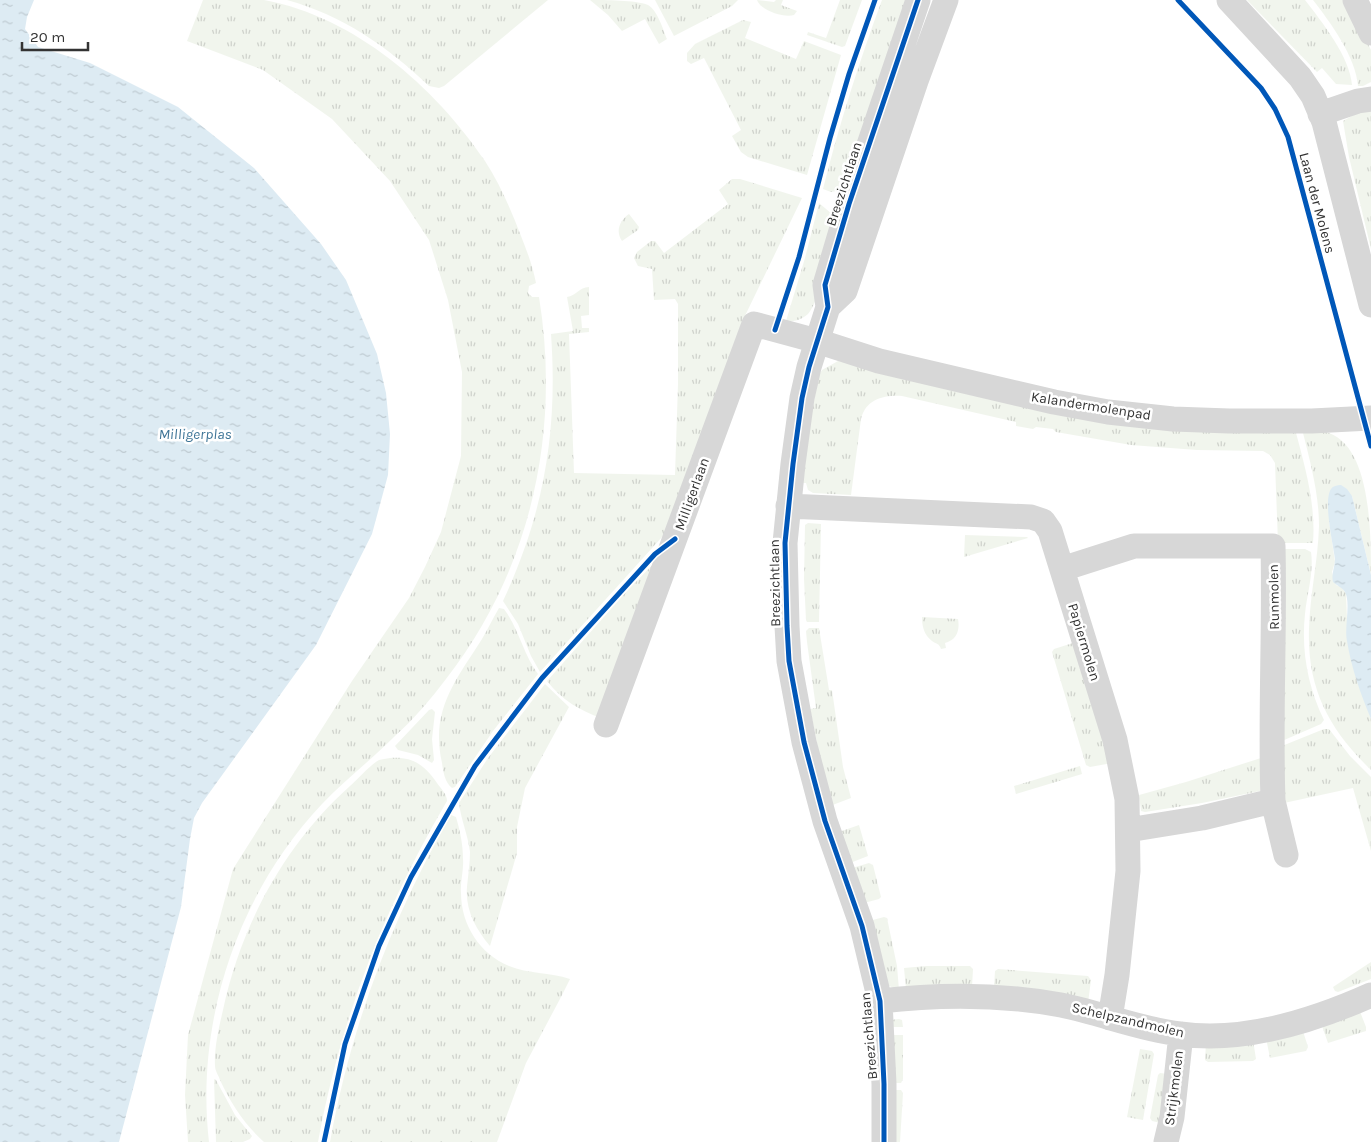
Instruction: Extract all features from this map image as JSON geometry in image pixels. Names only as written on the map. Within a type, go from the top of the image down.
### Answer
[{"type":"street","name":"Breezichtlaan","points":[[884,1142],[884,1084],[880,1001],[862,926],[813,781],[796,702],[787,626],[785,543],[802,398],[828,307],[825,285],[846,213],[918,0]]},
{"type":"street","name":"Breezichtlaan","points":[[828,307],[845,291],[909,99],[946,0]]},
{"type":"street","name":"Laan der Molens","points":[[1229,0],[1300,77],[1313,96],[1320,114],[1371,305]]},
{"type":"street","points":[[1355,0],[1371,33]]},
{"type":"street","points":[[1320,114],[1358,101],[1371,99]]},
{"type":"street","name":"Milligerlaan","points":[[606,725],[754,324],[817,341]]},
{"type":"street","name":"Kalandermolenpad","points":[[817,341],[879,361],[1044,400],[1108,412],[1173,419],[1230,421],[1312,421],[1371,418]]},
{"type":"street","name":"Papiermolen","points":[[788,506],[1031,517],[1043,522],[1050,531],[1115,740],[1127,799],[1128,871],[1114,1001],[1110,1018]]},
{"type":"street","name":"Runmolen","points":[[1062,569],[1134,546],[1273,546],[1275,607],[1271,746],[1273,802],[1286,855]]},
{"type":"street","points":[[1128,830],[1202,818],[1273,802]]},
{"type":"street","name":"Schelpzandmolen","points":[[880,1001],[948,995],[1021,999],[1063,1006],[1180,1034],[1221,1035],[1260,1031],[1323,1014],[1371,995]]},
{"type":"street","name":"Strijkmolen","points":[[1166,1142],[1172,1117],[1180,1034]]},
{"type":"green space","points":[[203,0],[264,0],[298,9],[330,22],[390,59],[417,82],[465,133],[485,161],[500,188],[528,253],[536,283],[529,286],[528,293],[532,297],[539,297],[545,348],[546,398],[542,448],[533,498],[519,546],[499,592],[475,637],[446,679],[422,709],[322,804],[292,839],[267,877],[246,918],[229,961],[216,1005],[209,1051],[206,1096],[209,1142],[188,1142],[185,1095],[188,1035],[233,869],[352,681],[409,598],[441,532],[461,456],[462,372],[448,300],[429,240],[390,181],[332,119],[263,70],[187,41]]},
{"type":"green space","points":[[287,0],[548,0],[444,86],[439,88],[429,86],[397,58],[363,34],[327,14]]},
{"type":"green space","points":[[590,0],[628,1],[648,5],[657,16],[667,39],[659,44],[645,19],[622,31],[608,15]]},
{"type":"green space","points":[[655,0],[738,0],[732,6],[674,36]]},
{"type":"green space","points":[[757,0],[774,2],[776,0],[783,0],[781,5],[797,11],[794,15],[790,16],[779,14],[763,7]]},
{"type":"green space","points":[[840,0],[862,0],[845,46],[842,47],[807,35],[808,32],[826,38]]},
{"type":"green space","points":[[882,0],[914,0],[842,190],[831,192],[823,189],[829,165],[865,47]]},
{"type":"green space","points":[[1247,0],[1305,0],[1327,29],[1341,52],[1350,74],[1352,85],[1336,84],[1322,68],[1317,72]]},
{"type":"green space","points":[[1313,0],[1347,0],[1371,50],[1371,82],[1358,86],[1353,63],[1341,40]]},
{"type":"green space","points":[[743,20],[751,22],[745,38],[796,59],[804,41],[841,55],[807,175],[748,157],[741,152],[732,136],[741,130],[704,58],[691,64],[687,61],[687,53],[695,44]]},
{"type":"green space","points":[[1371,108],[1371,249],[1349,157],[1343,121],[1364,109]]},
{"type":"green space","points":[[732,179],[740,179],[802,198],[742,322],[672,526],[540,672],[531,656],[518,624],[503,601],[529,536],[545,471],[550,438],[552,404],[551,334],[573,331],[567,297],[583,288],[589,287],[589,315],[581,316],[582,328],[589,328],[589,332],[569,334],[574,473],[675,475],[678,304],[675,299],[654,300],[652,269],[638,266],[634,258],[637,252],[651,241],[655,241],[664,253],[728,204],[719,190]]},
{"type":"green space","points":[[819,203],[839,220],[826,270],[813,307],[808,314],[797,320],[786,321],[805,258]]},
{"type":"green space","points":[[629,214],[639,227],[638,230],[622,241],[619,233],[620,226],[623,219]]},
{"type":"green space","points":[[838,361],[1295,429],[1311,500],[1313,543],[1278,543],[1275,463],[1270,455],[1263,451],[1197,450],[1131,445],[1056,432],[1053,429],[1036,427],[1033,429],[1016,426],[1016,422],[902,396],[889,396],[877,400],[871,403],[863,412],[851,495],[813,493],[808,490],[806,483],[799,483],[803,456],[819,375],[822,370]]},
{"type":"green space","points":[[1302,429],[1326,432],[1343,442],[1353,456],[1361,473],[1366,494],[1369,516],[1371,575],[1352,496],[1329,494],[1329,521],[1335,562],[1332,572],[1336,585],[1341,587],[1346,593],[1352,662],[1371,719],[1371,770],[1356,755],[1332,723],[1317,689],[1312,671],[1309,651],[1309,629],[1319,514],[1314,477]]},
{"type":"green space","points":[[808,523],[821,524],[819,622],[807,622],[806,620],[804,579],[805,525]]},
{"type":"green space","points":[[965,535],[1027,537],[1028,538],[964,557]]},
{"type":"green space","points":[[1279,549],[1305,549],[1311,552],[1311,575],[1304,628],[1305,655],[1310,682],[1324,720],[1321,724],[1282,741]]},
{"type":"green space","points":[[661,556],[601,718],[585,712],[571,704],[547,681],[627,591]]},
{"type":"green space","points":[[499,608],[504,609],[514,625],[528,658],[538,674],[493,731],[455,787],[452,788],[445,777],[439,744],[443,711],[455,682]]},
{"type":"green space","points":[[922,617],[958,619],[959,627],[957,634],[952,640],[945,643],[946,648],[941,649],[927,636],[923,627]]},
{"type":"green space","points":[[809,628],[819,628],[829,690],[832,690],[843,767],[851,798],[830,806],[810,709],[816,708],[806,631]]},
{"type":"green space","points":[[1076,642],[1112,763],[1090,767],[1086,765],[1052,652],[1054,649]]},
{"type":"green space","points":[[545,684],[569,707],[525,788],[517,827],[517,853],[490,946],[472,919],[468,904],[467,887],[470,852],[459,803],[488,758]]},
{"type":"green space","points":[[432,709],[435,712],[432,739],[434,760],[432,763],[418,755],[398,750],[395,746]]},
{"type":"green space","points":[[1324,729],[1329,729],[1350,756],[1371,777],[1371,851],[1353,788],[1284,803],[1277,748]]},
{"type":"green space","points":[[390,758],[411,760],[423,767],[444,792],[447,801],[403,883],[367,966],[339,1052],[318,1142],[264,1142],[251,1129],[234,1106],[215,1068],[215,1052],[221,1017],[241,947],[269,888],[305,834],[327,809],[372,765],[379,760]]},
{"type":"green space","points":[[1261,758],[1260,791],[1202,803],[1145,812],[1141,811],[1139,795]]},
{"type":"green space","points":[[1080,766],[1082,774],[1016,794],[1014,786]]},
{"type":"green space","points":[[451,815],[456,817],[462,843],[461,889],[464,916],[474,937],[489,954],[509,966],[570,979],[526,1063],[497,1142],[330,1142],[349,1056],[376,973],[410,893]]},
{"type":"green space","points":[[859,825],[868,856],[850,863],[839,832]]},
{"type":"green space","points":[[869,863],[873,865],[881,897],[864,903],[852,868]]},
{"type":"green space","points":[[887,918],[897,966],[899,990],[886,983],[869,921]]},
{"type":"green space","points":[[1371,962],[1371,979],[1338,992],[1335,991],[1333,987]]},
{"type":"green space","points":[[970,966],[973,969],[972,987],[906,989],[904,968]]},
{"type":"green space","points":[[998,969],[1088,976],[1091,980],[1088,1003],[994,988],[995,971]]},
{"type":"green space","points":[[1359,1009],[1366,1031],[1328,1043],[1321,1023]]},
{"type":"green space","points":[[890,1020],[902,1020],[903,1027],[893,1027],[894,1035],[903,1035],[903,1079],[901,1083],[893,1083]]},
{"type":"green space","points":[[1302,1028],[1308,1047],[1306,1051],[1270,1058],[1266,1038]]},
{"type":"green space","points":[[1253,1040],[1256,1059],[1253,1061],[1208,1062],[1205,1060],[1206,1043]]},
{"type":"green space","points":[[1140,1049],[1152,1051],[1154,1054],[1143,1120],[1127,1117]]},
{"type":"green space","points":[[1160,1073],[1168,1074],[1161,1123],[1152,1121],[1150,1118],[1158,1075]]},
{"type":"green space","points":[[214,1079],[235,1115],[252,1136],[250,1139],[243,1142],[216,1142]]},
{"type":"green space","points":[[894,1090],[901,1090],[903,1093],[900,1142],[893,1142]]},
{"type":"water","name":"Milligerplas","points":[[0,0],[34,0],[27,17],[25,29],[38,47],[90,63],[178,107],[254,168],[321,244],[346,280],[377,354],[386,393],[390,434],[388,475],[372,534],[316,645],[202,803],[194,818],[181,907],[119,1142],[0,1142]]},
{"type":"water","points":[[1341,485],[1352,496],[1371,575],[1371,719],[1357,681],[1346,636],[1347,597],[1344,590],[1333,582],[1335,559],[1328,503],[1331,489]]},
{"type":"cycle path","points":[[775,330],[799,257],[849,74],[875,0]]},
{"type":"cycle path","points":[[884,1142],[884,1084],[880,1001],[862,926],[825,821],[804,742],[789,661],[785,543],[802,398],[809,367],[828,307],[825,285],[849,204],[918,0]]},
{"type":"cycle path","points":[[1178,0],[1261,88],[1275,109],[1288,137],[1371,446]]},
{"type":"cycle path","points":[[324,1142],[345,1044],[379,946],[411,877],[475,766],[542,678],[655,554],[675,539]]}]
